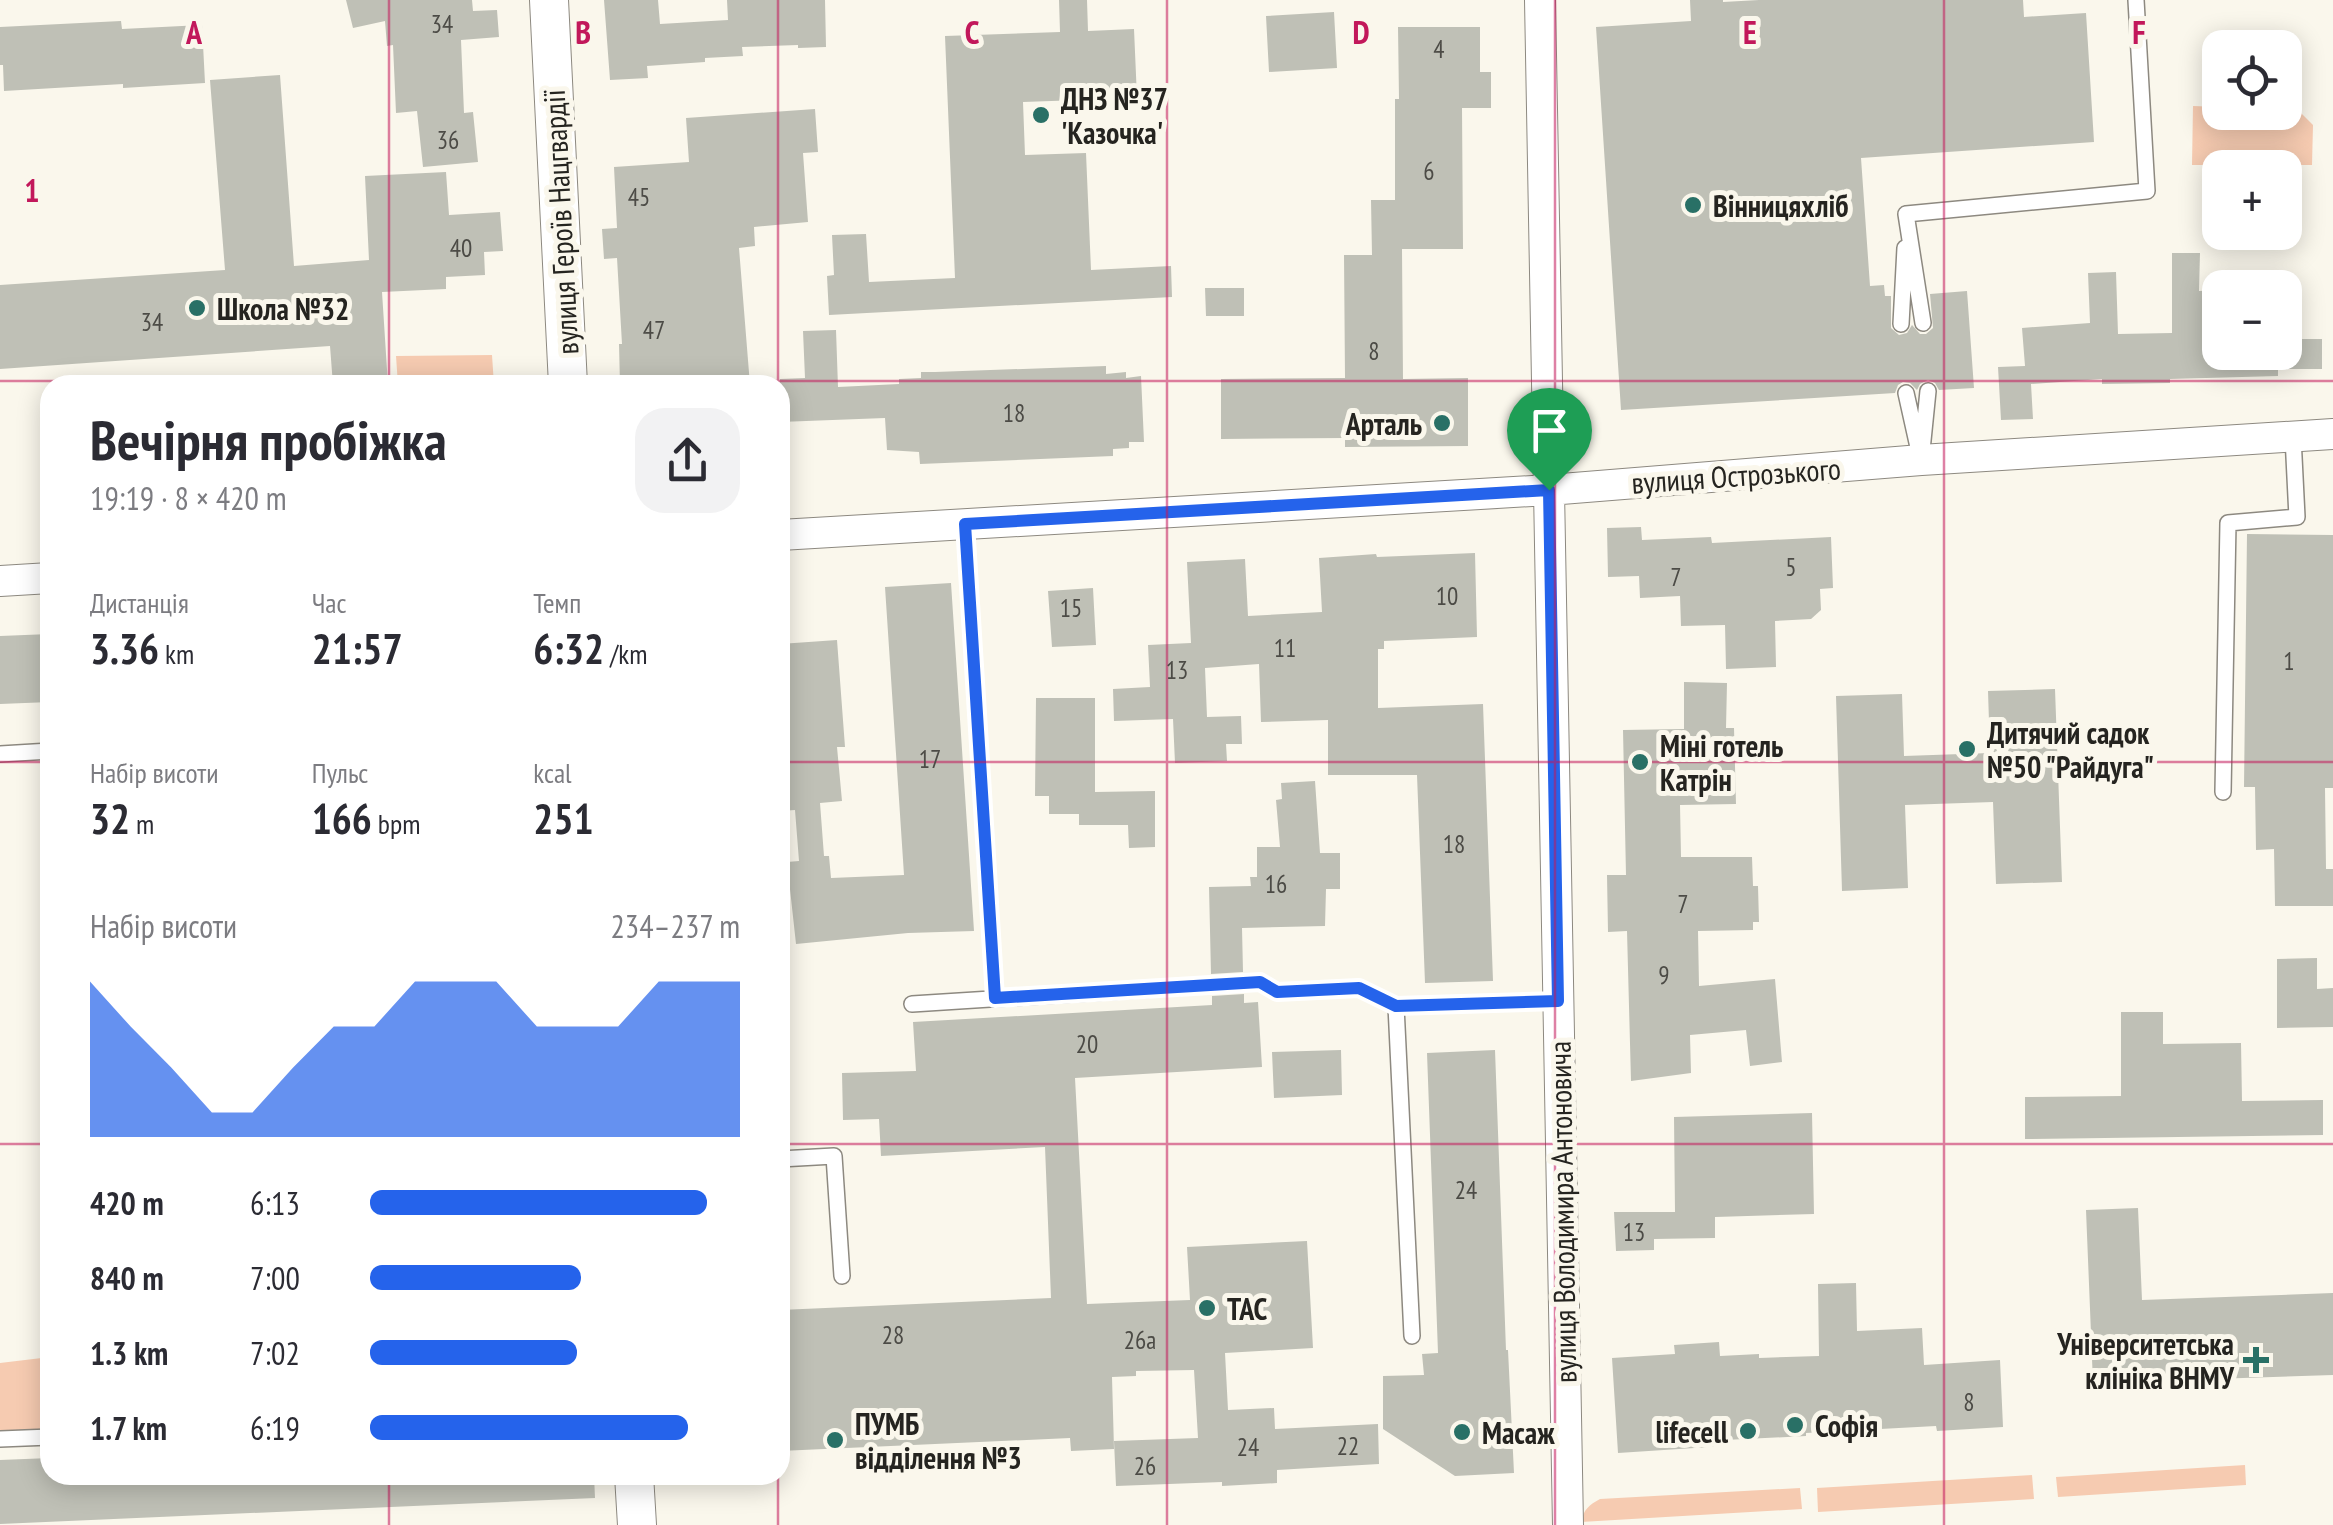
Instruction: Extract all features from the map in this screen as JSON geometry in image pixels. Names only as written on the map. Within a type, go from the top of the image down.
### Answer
[{"type":"street","name":"вулиця Героїв Нацгвардії","points":[[549,0],[568,375]]},
{"type":"street","name":"вулиця Володимира Антоновича","points":[[1540,0],[1568,1525]]},
{"type":"street","name":"вулиця Острозького","points":[[790,534],[1549,490],[1921,460],[2333,434]]},
{"type":"street","points":[[0,582],[40,579]]},
{"type":"street","points":[[635,1485],[637,1525]]},
{"type":"lane","points":[[1906,214],[2147,191],[2136,0]]},
{"type":"lane","points":[[1906,214],[1924,323]]},
{"type":"lane","points":[[1901,324],[1906,214]]},
{"type":"lane","points":[[1921,460],[1928,391]]},
{"type":"lane","points":[[1906,393],[1921,460]]},
{"type":"lane","points":[[2222,792],[2228,523],[2297,517],[2292,436]]},
{"type":"lane","points":[[965,524],[995,998]]},
{"type":"lane","points":[[0,754],[40,752]]},
{"type":"lane","points":[[912,1004],[1260,982],[1277,992],[1359,988],[1396,1006],[1558,1001]]},
{"type":"lane","points":[[1396,1006],[1412,1336]]},
{"type":"lane","points":[[790,1158],[834,1156],[842,1276]]},
{"type":"lane","points":[[0,1439],[40,1438]]},
{"type":"shaded area","points":[[2193,106],[2202,106],[2202,130],[2302,130],[2302,114],[2313,125],[2312,165],[2302,165],[2302,150],[2202,150],[2202,165],[2192,165]]},
{"type":"shaded area","points":[[492,355],[493,375],[397,375],[396,356]]},
{"type":"shaded area","points":[[40,1358],[40,1437],[0,1439],[0,1363]]},
{"type":"shaded area","points":[[2245,1465],[2246,1485],[2058,1497],[2056,1477]]},
{"type":"shaded area","points":[[2032,1475],[2034,1499],[1818,1512],[1817,1488]]},
{"type":"shaded area","points":[[1800,1488],[1802,1509],[1581,1522],[1588,1508],[1600,1499]]},
{"type":"building","points":[[346,0],[472,0],[473,11],[497,10],[499,37],[461,40],[464,113],[473,112],[478,162],[423,167],[417,111],[396,113],[393,45],[387,46],[385,21],[353,28]]},
{"type":"building","points":[[604,0],[658,0],[660,24],[728,20],[727,0],[825,0],[826,47],[742,47],[743,56],[647,66],[648,78],[610,80]]},
{"type":"building","points":[[1059,0],[1087,0],[1088,31],[1134,29],[1137,98],[1023,102],[1025,155],[1086,153],[1091,270],[1171,266],[1172,297],[829,315],[827,276],[834,275],[832,235],[866,234],[869,282],[955,278],[945,36],[1060,32]]},
{"type":"building","name":"Вінницяхліб","points":[[1690,0],[2023,0],[2024,17],[2086,13],[2094,142],[1861,158],[1870,286],[1884,285],[1885,296],[1891,296],[1891,328],[1899,335],[1907,333],[1912,325],[1920,334],[1933,328],[1930,294],[1967,291],[1974,388],[1939,390],[1928,380],[1917,390],[1903,382],[1895,393],[1621,410],[1596,27],[1691,21]]},
{"type":"building","points":[[1334,12],[1337,68],[1269,72],[1266,16]]},
{"type":"building","points":[[121,21],[122,29],[202,25],[205,83],[4,91],[0,27]]},
{"type":"building","points":[[1398,27],[1480,27],[1480,72],[1491,72],[1491,108],[1462,108],[1463,249],[1402,249],[1403,379],[1468,378],[1468,446],[1345,447],[1345,438],[1221,439],[1221,379],[1345,378],[1344,255],[1372,255],[1371,200],[1395,200]]},
{"type":"building","points":[[280,75],[294,266],[369,260],[365,176],[446,172],[449,215],[500,212],[503,251],[484,252],[485,275],[446,277],[446,289],[382,292],[387,375],[332,375],[330,346],[0,369],[0,285],[225,270],[210,80]]},
{"type":"building","points":[[815,109],[818,152],[803,153],[808,222],[754,227],[755,246],[739,248],[749,375],[620,375],[617,258],[604,259],[602,229],[617,228],[614,167],[689,162],[686,118]]},
{"type":"building","points":[[2172,253],[2200,253],[2202,370],[2278,370],[2278,376],[2170,379],[2170,383],[2102,384],[2102,379],[2031,384],[2033,419],[2001,420],[1998,367],[2025,366],[2022,328],[2090,323],[2088,273],[2116,272],[2118,334],[2172,333]]},
{"type":"building","points":[[1205,288],[1244,288],[1244,316],[1206,316]]},
{"type":"building","points":[[836,330],[838,387],[899,384],[899,379],[921,378],[921,372],[1106,366],[1106,374],[1126,372],[1126,378],[1141,376],[1144,442],[1129,442],[1129,448],[1113,449],[1113,456],[920,464],[919,452],[887,450],[885,418],[790,422],[790,379],[805,378],[803,331]]},
{"type":"building","points":[[2302,339],[2322,339],[2322,369],[2302,369]]},
{"type":"building","points":[[1641,527],[1642,540],[1711,537],[1712,543],[1831,537],[1833,588],[1820,589],[1821,610],[1811,619],[1775,621],[1776,667],[1726,669],[1725,625],[1681,626],[1680,596],[1640,598],[1639,576],[1608,577],[1607,528]]},
{"type":"building","points":[[2247,534],[2333,535],[2333,788],[2325,788],[2326,869],[2333,869],[2333,906],[2275,906],[2274,849],[2256,850],[2255,787],[2244,787]]},
{"type":"building","points":[[1475,553],[1477,637],[1384,641],[1384,649],[1378,649],[1378,708],[1483,704],[1493,981],[1425,983],[1417,775],[1328,775],[1328,720],[1261,722],[1259,664],[1205,668],[1207,717],[1241,716],[1242,744],[1226,744],[1227,761],[1175,763],[1173,719],[1114,721],[1113,689],[1150,687],[1148,645],[1191,643],[1187,562],[1245,559],[1248,616],[1322,612],[1319,558]]},
{"type":"building","points":[[951,583],[974,931],[796,944],[790,889],[790,862],[799,861],[795,810],[790,810],[790,643],[837,640],[845,747],[837,747],[842,801],[820,803],[824,856],[829,856],[831,878],[904,875],[885,587]]},
{"type":"building","points":[[1093,588],[1096,645],[1052,647],[1048,591]]},
{"type":"building","points":[[40,634],[40,702],[0,704],[0,636]]},
{"type":"building","points":[[1684,682],[1727,683],[1726,728],[1734,728],[1736,804],[1680,805],[1681,857],[1752,857],[1753,886],[1758,886],[1759,922],[1753,922],[1753,930],[1698,931],[1699,986],[1775,979],[1782,1062],[1750,1066],[1746,1030],[1690,1035],[1691,1073],[1631,1081],[1627,931],[1608,932],[1607,875],[1626,875],[1623,730],[1684,729]]},
{"type":"building","points":[[2055,689],[2062,882],[1996,884],[1993,802],[1905,805],[1908,888],[1842,891],[1836,696],[1902,694],[1904,756],[1990,753],[1988,691]]},
{"type":"building","points":[[1036,698],[1095,698],[1095,792],[1155,791],[1155,847],[1129,848],[1128,825],[1079,825],[1079,814],[1049,814],[1049,796],[1035,796]]},
{"type":"building","points":[[1315,781],[1320,853],[1340,853],[1340,889],[1326,889],[1325,926],[1242,928],[1243,972],[1211,974],[1209,887],[1251,886],[1250,877],[1257,877],[1257,847],[1280,847],[1276,800],[1282,799],[1281,783]]},
{"type":"building","points":[[2317,958],[2317,989],[2333,988],[2333,1027],[2277,1028],[2277,959]]},
{"type":"building","points":[[1244,994],[1244,1003],[1258,1002],[1262,1067],[1075,1078],[1087,1304],[1190,1300],[1187,1247],[1307,1241],[1313,1348],[1225,1353],[1228,1410],[1274,1408],[1275,1429],[1378,1424],[1379,1464],[1277,1470],[1277,1483],[1116,1486],[1114,1441],[1198,1438],[1194,1370],[1136,1371],[1136,1376],[1112,1377],[1114,1449],[1071,1451],[1070,1438],[790,1451],[790,1310],[1051,1298],[1045,1147],[881,1156],[879,1119],[843,1120],[842,1073],[916,1071],[913,1022],[1212,1005],[1212,996]]},
{"type":"building","points":[[2121,1012],[2163,1012],[2163,1044],[2241,1043],[2242,1101],[2323,1100],[2323,1135],[2025,1139],[2025,1097],[2121,1096]]},
{"type":"building","points":[[1341,1050],[1342,1095],[1274,1098],[1272,1052]]},
{"type":"building","points":[[1495,1050],[1514,1473],[1455,1476],[1383,1429],[1383,1376],[1424,1375],[1422,1354],[1438,1353],[1427,1053]]},
{"type":"building","points":[[1812,1113],[1814,1214],[1715,1217],[1715,1238],[1654,1239],[1654,1250],[1616,1251],[1614,1212],[1675,1212],[1674,1117]]},
{"type":"building","points":[[2138,1208],[2142,1300],[2333,1293],[2333,1375],[2093,1383],[2086,1210]]},
{"type":"building","points":[[1856,1283],[1857,1331],[1922,1328],[1924,1365],[2000,1360],[2003,1427],[1937,1431],[1936,1426],[1806,1433],[1725,1440],[1725,1446],[1618,1453],[1612,1358],[1675,1354],[1674,1345],[1719,1342],[1720,1356],[1819,1356],[1818,1284]]},
{"type":"building","points":[[40,1458],[40,1485],[594,1485],[595,1498],[0,1524],[0,1460]]},
{"type":"place","name":"ДНЗ №37 'Казочка'","points":[[1041,115]]},
{"type":"place","name":"Вінницяхліб","points":[[1693,205]]},
{"type":"place","name":"Школа №32","points":[[197,308]]},
{"type":"place","name":"Арталь","points":[[1442,423]]},
{"type":"place","name":"Дитячий садок №50 \"Райдуга\"","points":[[1967,749]]},
{"type":"place","name":"Міні готель Катрін","points":[[1640,762]]},
{"type":"place","name":"ТАС","points":[[1207,1308]]},
{"type":"place","name":"Університетська клініка ВНМУ","points":[[2256,1360]]},
{"type":"place","name":"Софія","points":[[1795,1425]]},
{"type":"place","name":"lifecell","points":[[1748,1431]]},
{"type":"place","name":"Масаж","points":[[1462,1432]]},
{"type":"place","name":"ПУМБ відділення №3","points":[[835,1440]]},
{"type":"route","points":[[1549,490],[1558,1001],[1396,1006],[1359,988],[1277,992],[1260,982],[995,998],[965,524],[1549,490]]}]
